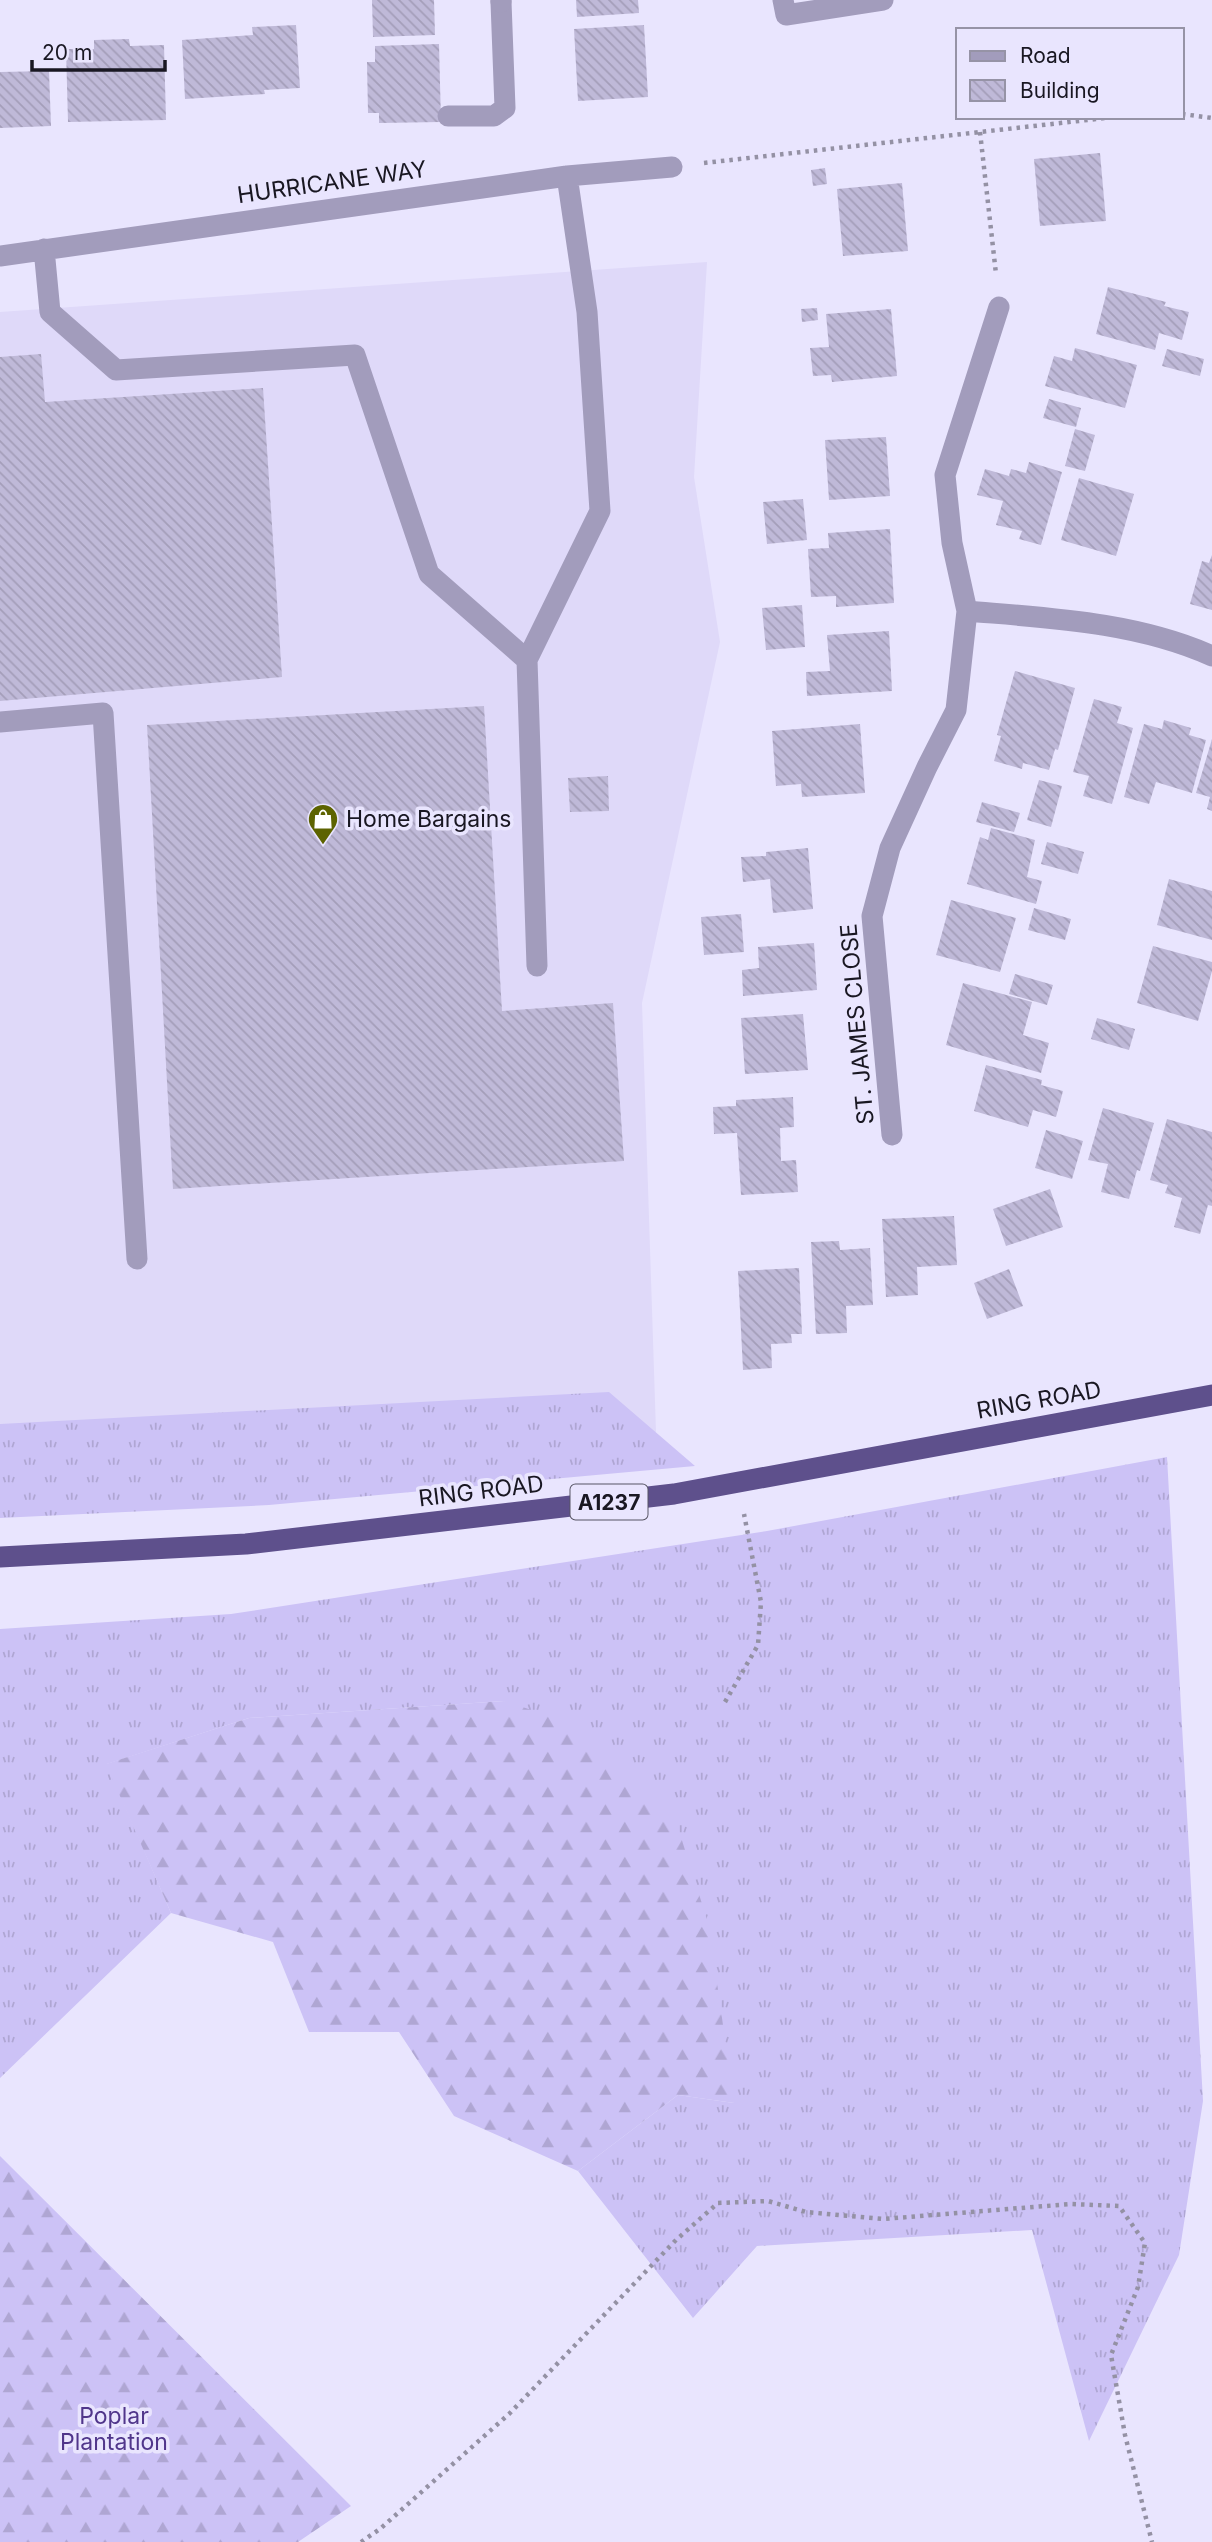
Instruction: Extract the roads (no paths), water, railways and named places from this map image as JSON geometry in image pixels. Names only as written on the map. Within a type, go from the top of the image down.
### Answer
[{"type":"highway","name":"RING ROAD","points":[[0,1557],[246,1544],[646,1497],[1212,1395]]},
{"type":"street","points":[[783,0],[786,15],[883,0]]},
{"type":"street","points":[[449,116],[494,116],[505,108],[501,1]]},
{"type":"street","name":"HURRICANE WAY","points":[[0,256],[567,176],[672,167]]},
{"type":"street","points":[[537,966],[527,660],[600,511],[587,312],[567,176]]},
{"type":"street","points":[[44,250],[50,312],[116,370],[355,355],[429,574],[527,660]]},
{"type":"street","name":"ST. JAMES CLOSE","points":[[892,1135],[872,916],[890,848],[956,710],[967,611],[952,543],[945,475],[999,307]]},
{"type":"street","points":[[967,611],[1080,620],[1187,645],[1212,656]]},
{"type":"street","points":[[0,722],[103,713],[137,1259]]},
{"type":"place","name":"Home Bargains","points":[[323,846]]},
{"type":"park label","name":"Poplar Plantation","points":[[114,2429]]}]
